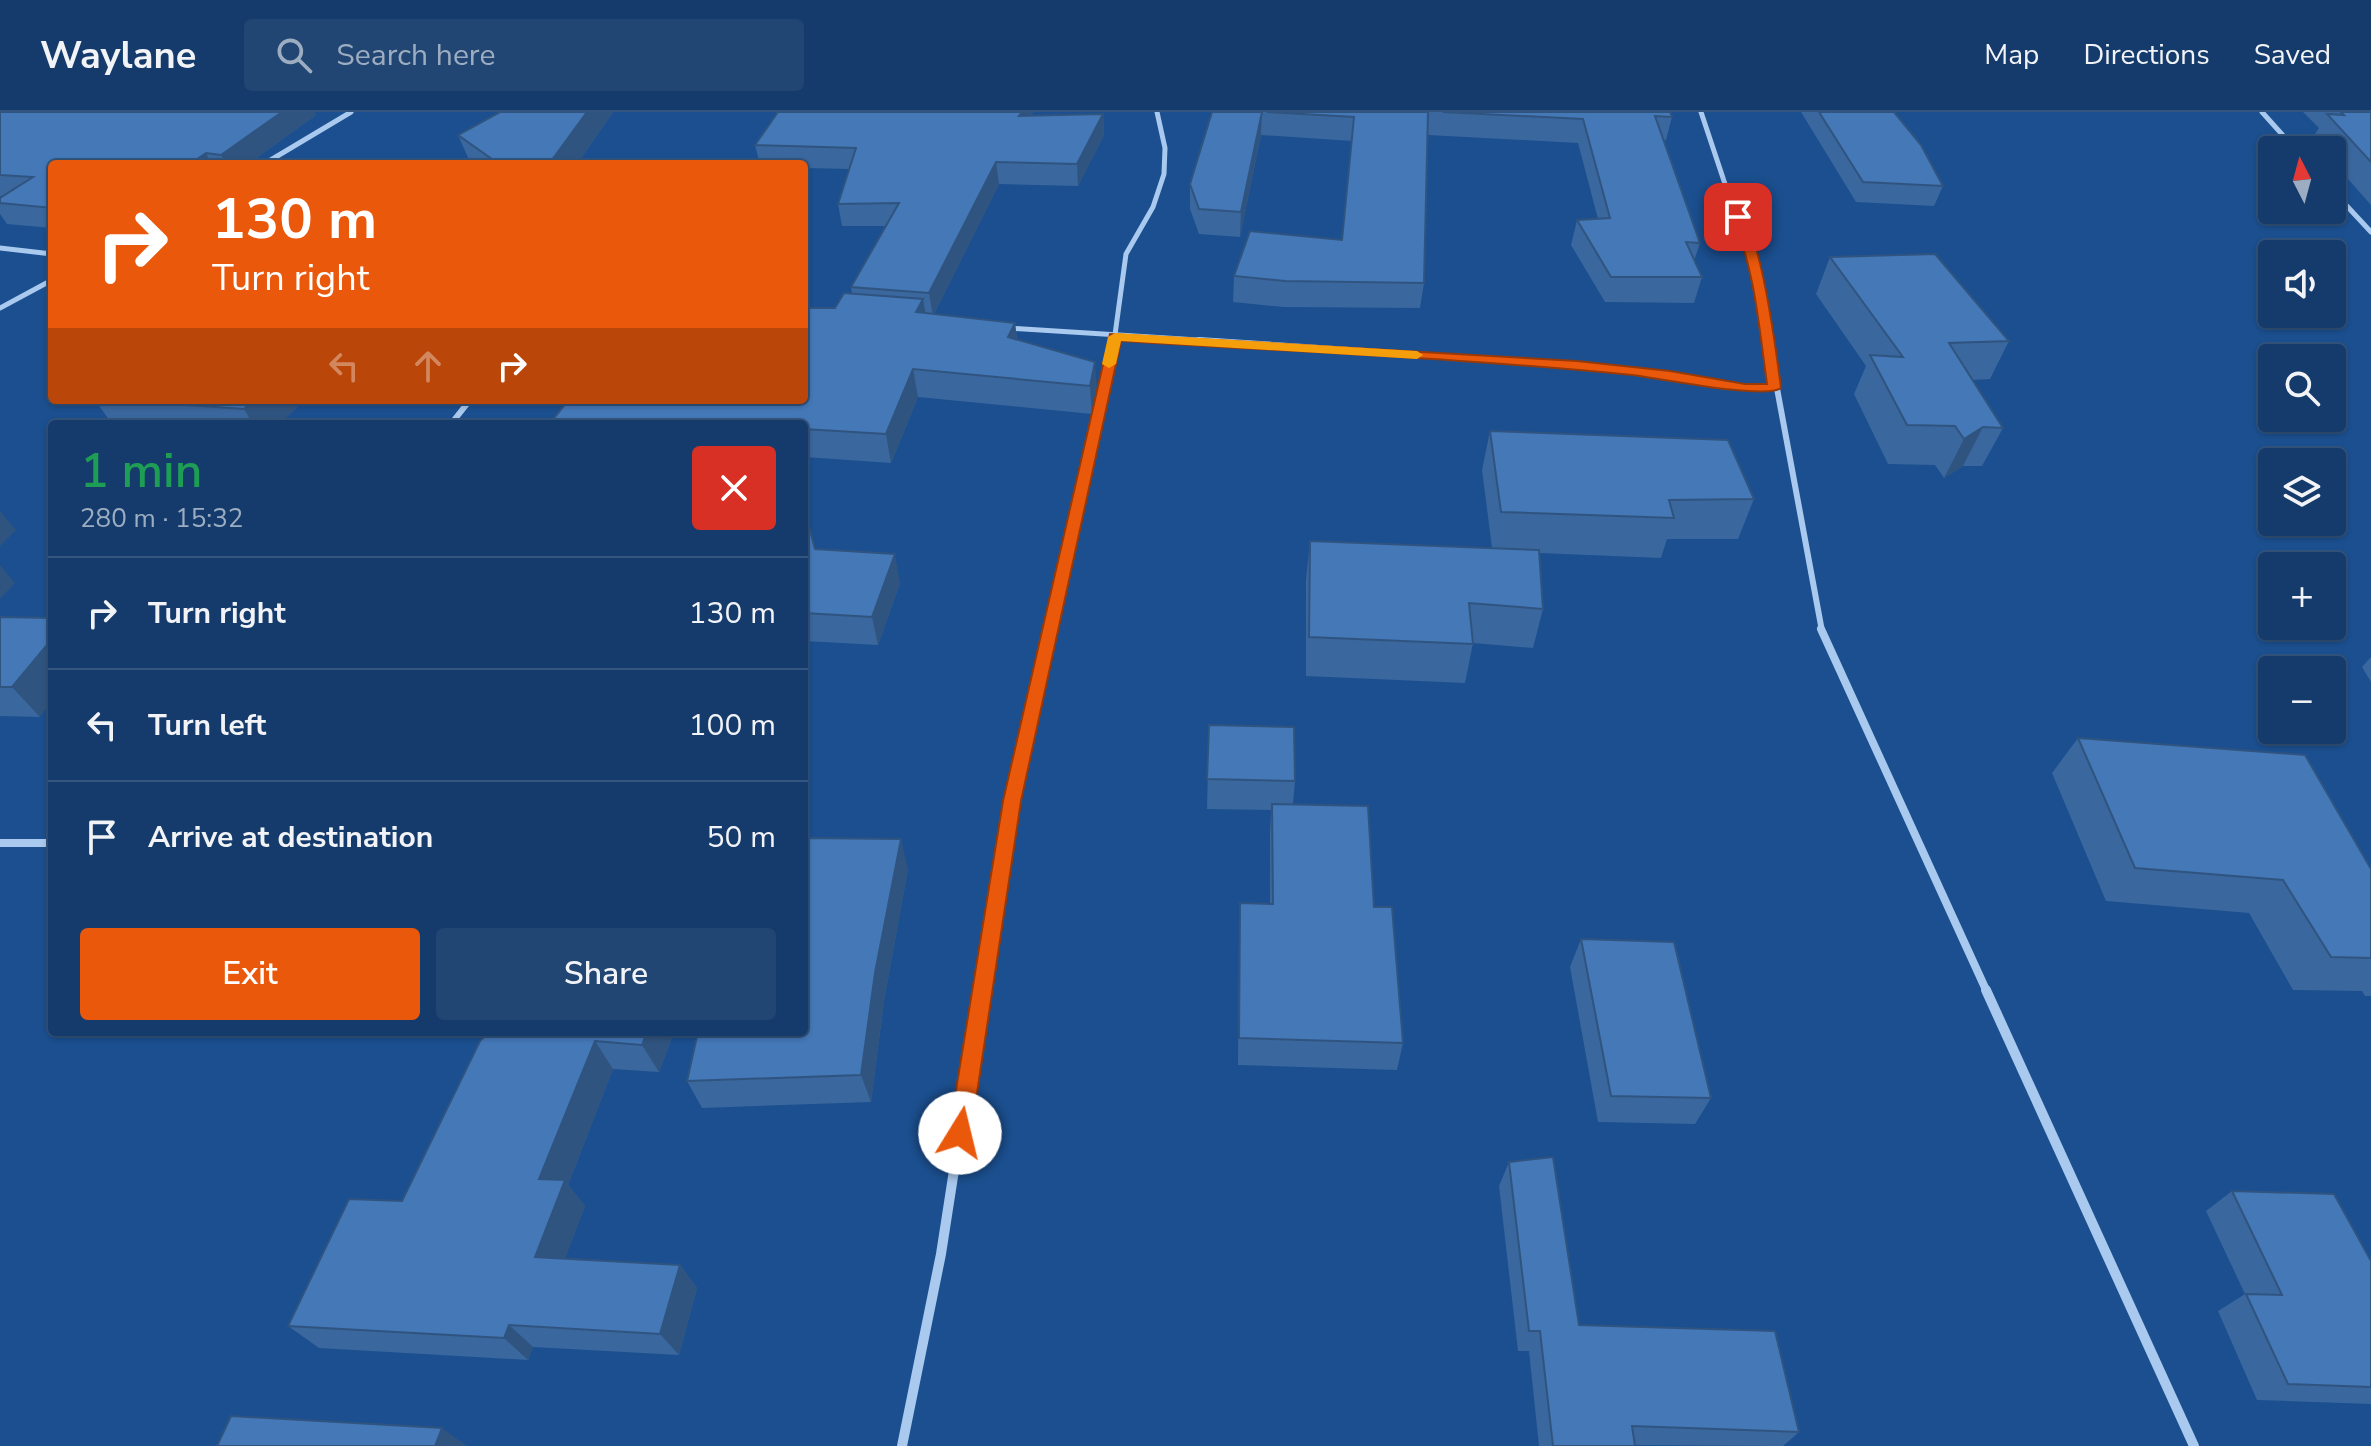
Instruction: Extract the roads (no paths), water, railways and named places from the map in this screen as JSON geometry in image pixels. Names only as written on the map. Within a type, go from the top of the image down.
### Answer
[{"type":"street","points":[[271,160],[351,112]]},
{"type":"street","points":[[902,1446],[941,1254],[1012,801],[1115,337],[1126,254],[1153,207],[1164,174],[1165,148],[1157,112]]},
{"type":"street","points":[[1701,112],[1729,196],[1747,237],[1759,286],[1819,625],[2194,1446]]},
{"type":"street","points":[[2262,112],[2283,136]]},
{"type":"street","points":[[2346,205],[2371,232]]},
{"type":"street","points":[[0,248],[48,254]]},
{"type":"street","points":[[0,308],[48,282]]},
{"type":"street","points":[[1006,328],[1577,365],[1670,375],[1745,388],[1775,388]]},
{"type":"street","points":[[454,420],[467,404]]},
{"type":"street","points":[[0,843],[48,843]]}]
